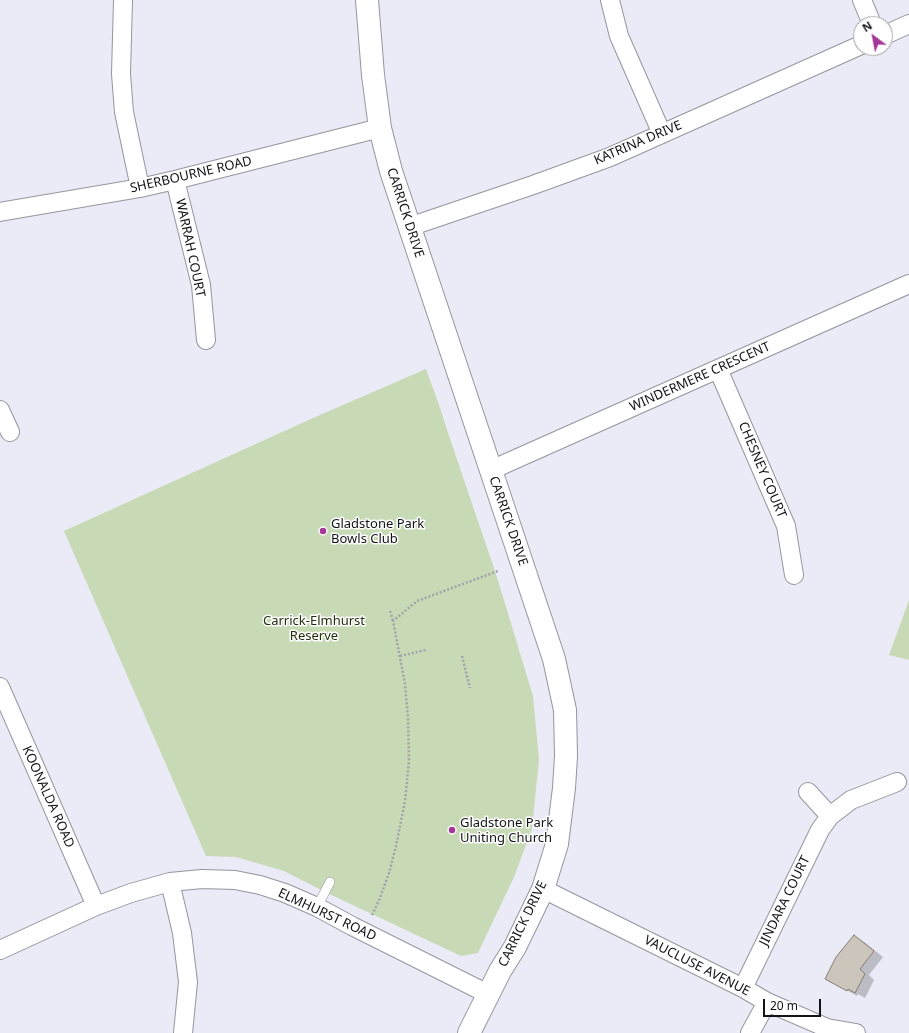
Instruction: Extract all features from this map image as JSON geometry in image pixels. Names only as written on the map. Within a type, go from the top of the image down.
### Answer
[{"type":"street","points":[[124,0],[121,74],[124,112],[140,188]]},
{"type":"street","name":"CARRICK DRIVE","points":[[367,0],[373,75],[380,128],[391,171],[554,660],[565,710],[566,756],[564,788],[557,844],[543,889],[468,1033]]},
{"type":"street","points":[[610,0],[619,36],[662,134]]},
{"type":"street","points":[[862,0],[869,16]]},
{"type":"street","points":[[893,31],[909,24]]},
{"type":"street","name":"KATRINA DRIVE","points":[[409,226],[533,185],[610,157],[853,49]]},
{"type":"street","name":"SHERBOURNE ROAD","points":[[0,212],[140,188],[380,128]]},
{"type":"street","name":"WARRAH COURT","points":[[175,180],[200,285],[206,340]]},
{"type":"street","name":"WINDERMERE CRESCENT","points":[[491,470],[909,284]]},
{"type":"street","name":"CHESNEY COURT","points":[[718,369],[786,526],[794,575]]},
{"type":"street","points":[[0,410],[10,432]]},
{"type":"street","name":"KOONALDA ROAD","points":[[0,687],[96,906]]},
{"type":"street","name":"JINDARA COURT","points":[[743,988],[820,830],[830,816],[851,800],[897,782]]},
{"type":"street","points":[[808,792],[830,816]]},
{"type":"street","name":"ELMHURST ROAD","points":[[0,950],[96,906],[131,893],[170,882],[202,879],[235,880],[260,885],[285,893],[317,907],[488,994]]},
{"type":"street","points":[[170,882],[182,933],[188,982],[182,1033]]},
{"type":"street","name":"VAUCLUSE AVENUE","points":[[543,889],[743,988],[767,1002],[827,1028],[856,1033]]},
{"type":"street","points":[[750,1033],[767,1002]]},
{"type":"lane","points":[[317,907],[330,882]]},
{"type":"path","points":[[393,621],[416,601],[498,571]]},
{"type":"path","points":[[372,915],[385,885],[396,846],[405,801],[409,767],[408,718],[405,684],[390,611]]},
{"type":"path","points":[[400,656],[426,650]]},
{"type":"path","points":[[462,656],[470,688]]},
{"type":"green space","name":"Carrick-Elmhurst Reserve","points":[[426,369],[496,574],[533,696],[539,759],[532,829],[514,877],[478,953],[461,956],[284,871],[236,857],[206,856],[64,531],[313,418]]},
{"type":"green space","points":[[909,600],[909,660],[889,655]]},
{"type":"building","points":[[854,935],[874,951],[860,969],[865,974],[855,993],[848,989],[847,991],[825,979],[836,957]]},
{"type":"place","name":"Gladstone Park Bowls Club","points":[[323,531]]},
{"type":"place","name":"Gladstone Park Uniting Church","points":[[452,830]]}]
